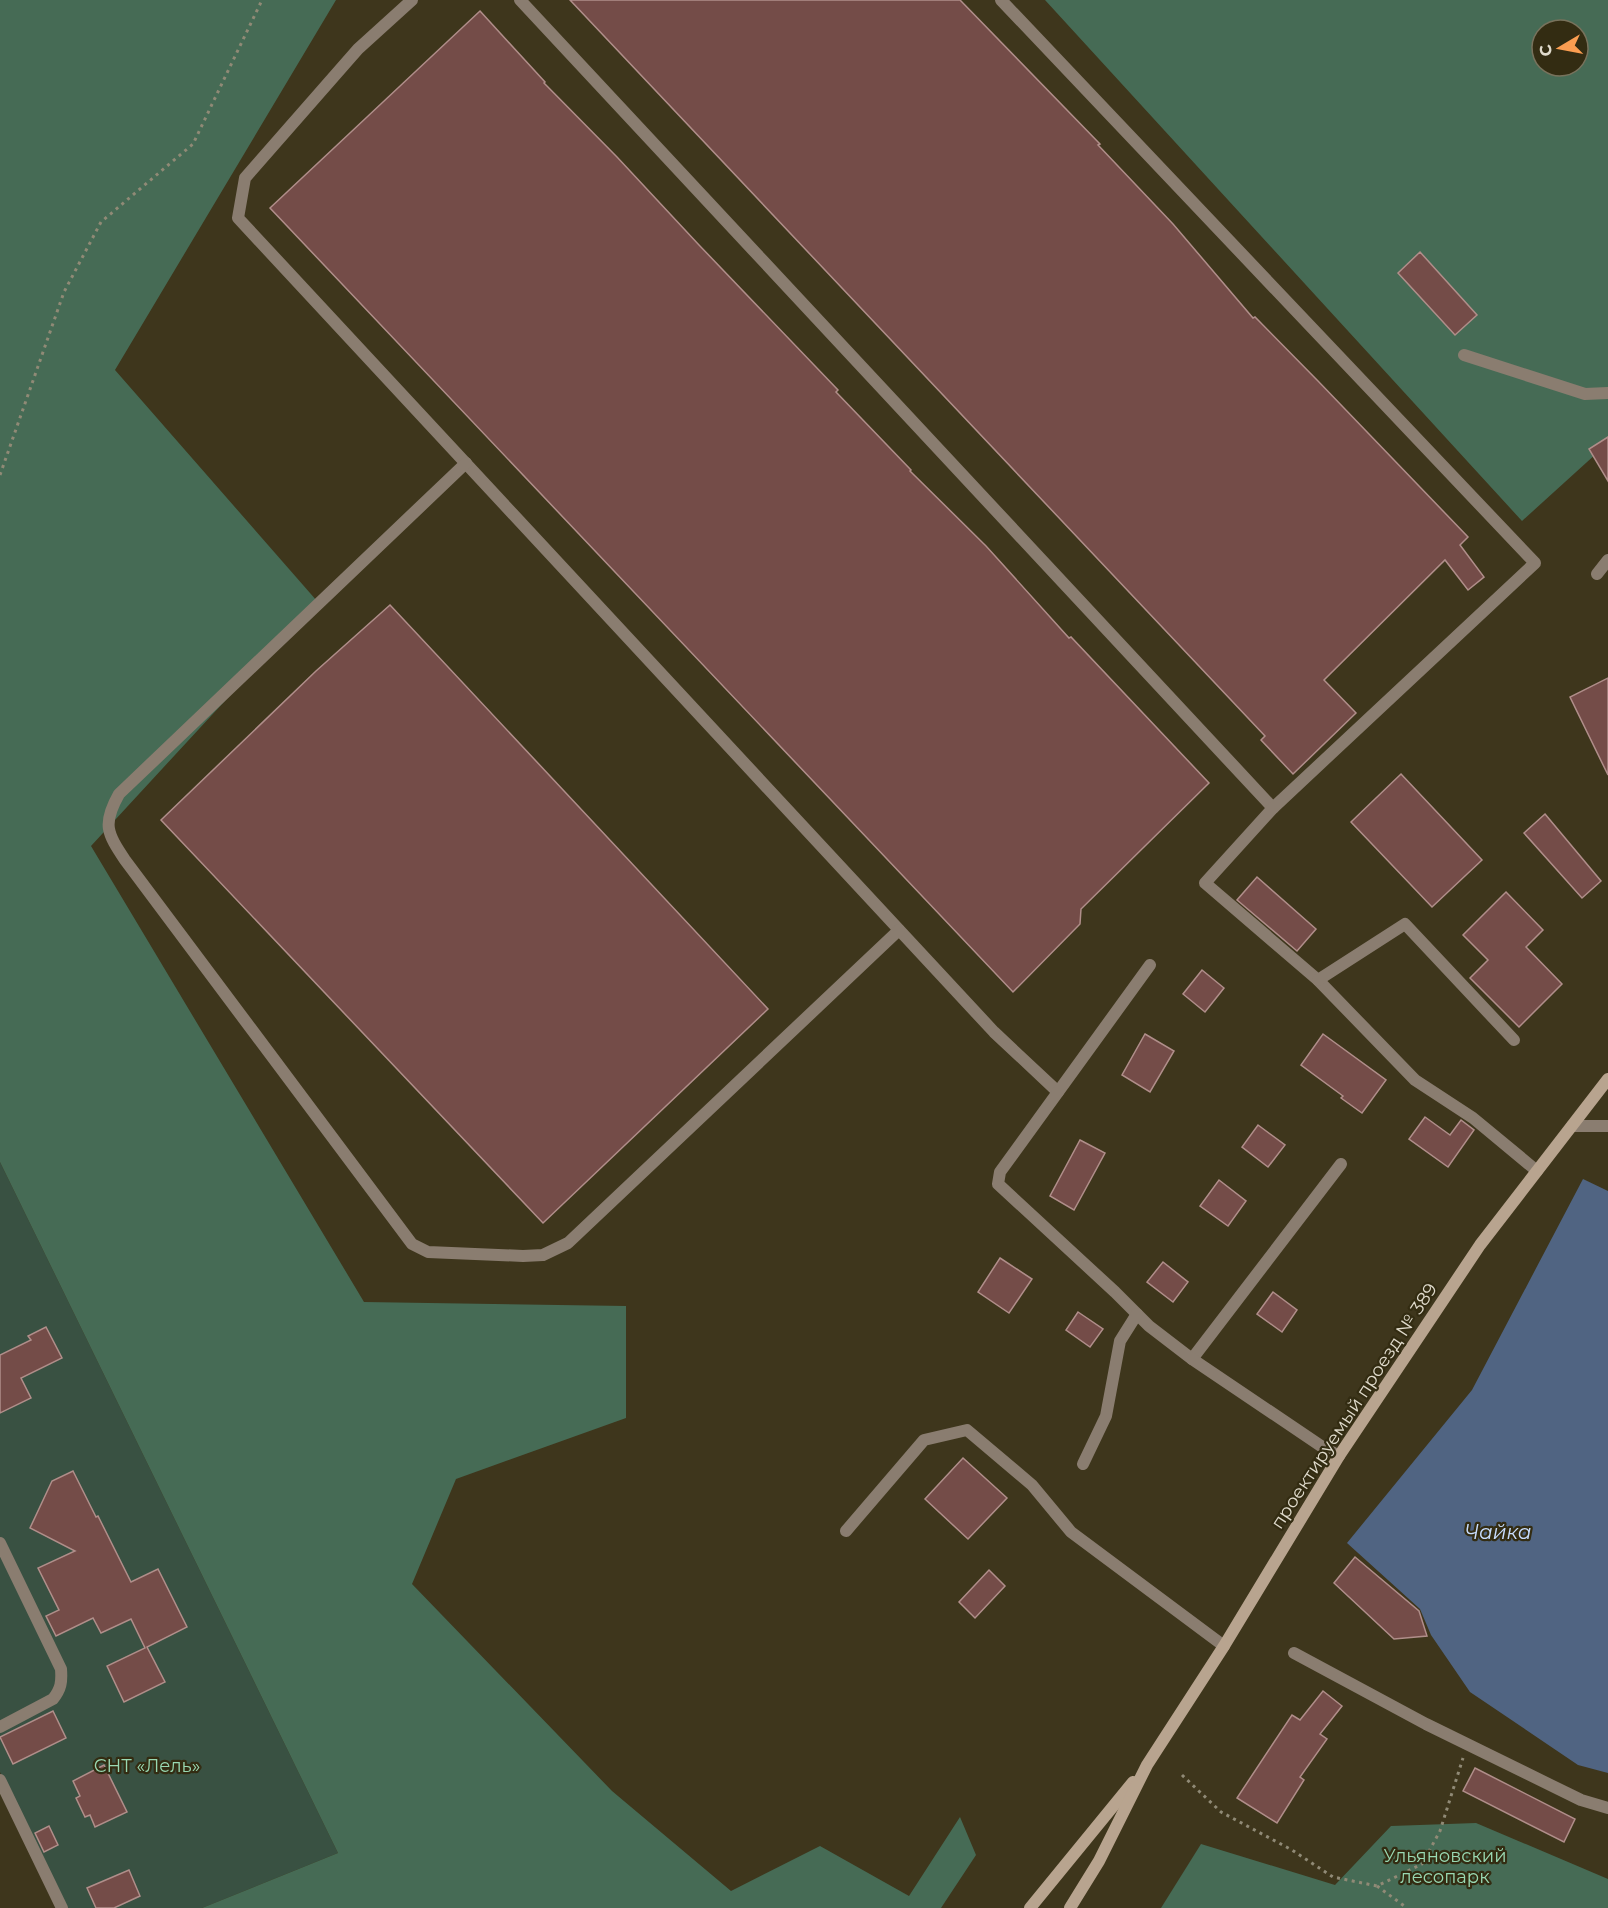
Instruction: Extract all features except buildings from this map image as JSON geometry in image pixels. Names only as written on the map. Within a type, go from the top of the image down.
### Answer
[{"type":"main road","name":"проектируемый проезд № 389","points":[[1070,1908],[1099,1861],[1147,1765],[1224,1646],[1339,1456],[1480,1245],[1608,1079]]},
{"type":"main road","name":"проектируемый проезд № 389","points":[[1030,1908],[1147,1765]]},
{"type":"street","points":[[412,0],[358,49],[245,178],[238,218],[994,1032],[1058,1092]]},
{"type":"street","points":[[520,0],[1273,808]]},
{"type":"street","points":[[1001,0],[1535,563],[1273,808],[1205,883],[1318,980],[1415,1080],[1473,1118],[1537,1171]]},
{"type":"street","points":[[1464,355],[1585,394],[1608,393]]},
{"type":"street","points":[[466,463],[119,794],[108,813],[110,838],[125,860],[412,1244],[428,1252],[523,1256],[543,1254],[568,1243],[899,930]]},
{"type":"street","points":[[1597,574],[1608,560]]},
{"type":"street","points":[[1318,980],[1405,924],[1514,1040]]},
{"type":"street","points":[[1150,965],[1000,1172],[998,1184],[1149,1326],[1192,1359],[1339,1456]]},
{"type":"street","points":[[1572,1126],[1608,1126]]},
{"type":"street","points":[[1192,1359],[1341,1164]]},
{"type":"street","points":[[1083,1464],[1106,1416],[1120,1341],[1137,1314]]},
{"type":"street","points":[[846,1531],[924,1440],[967,1431],[1032,1485],[1071,1532],[1224,1646]]},
{"type":"street","points":[[0,1543],[61,1669],[63,1682],[53,1699],[0,1727]]},
{"type":"street","points":[[1294,1653],[1581,1800],[1608,1808]]},
{"type":"street","points":[[0,1780],[62,1908]]},
{"type":"path","points":[[0,475],[64,291],[101,222],[193,144],[262,0]]},
{"type":"path","points":[[1377,1886],[1422,1864],[1440,1831],[1468,1744]]},
{"type":"path","points":[[1182,1775],[1221,1812],[1292,1850],[1333,1877],[1377,1886],[1407,1908]]},
{"type":"green space","points":[[0,0],[336,0],[115,370],[317,601],[91,846],[364,1302],[626,1306],[626,1418],[456,1479],[412,1584],[612,1791],[731,1891],[820,1846],[909,1896],[960,1817],[976,1855],[941,1908],[202,1908],[338,1853],[0,1162]]},
{"type":"green space","points":[[1045,0],[1608,0],[1608,443],[1522,521]]},
{"type":"green space","name":"СНТ «Лель»","points":[[0,1162],[338,1853],[202,1908],[68,1908],[0,1772]]},
{"type":"green space","name":"Ульяновский лесопарк","points":[[1476,1823],[1608,1879],[1608,1908],[1161,1908],[1201,1844],[1335,1885],[1391,1826]]},
{"type":"water","name":"Чайка","points":[[1583,1179],[1608,1191],[1608,1773],[1578,1765],[1470,1692],[1431,1635],[1420,1609],[1347,1543],[1472,1390]]}]
